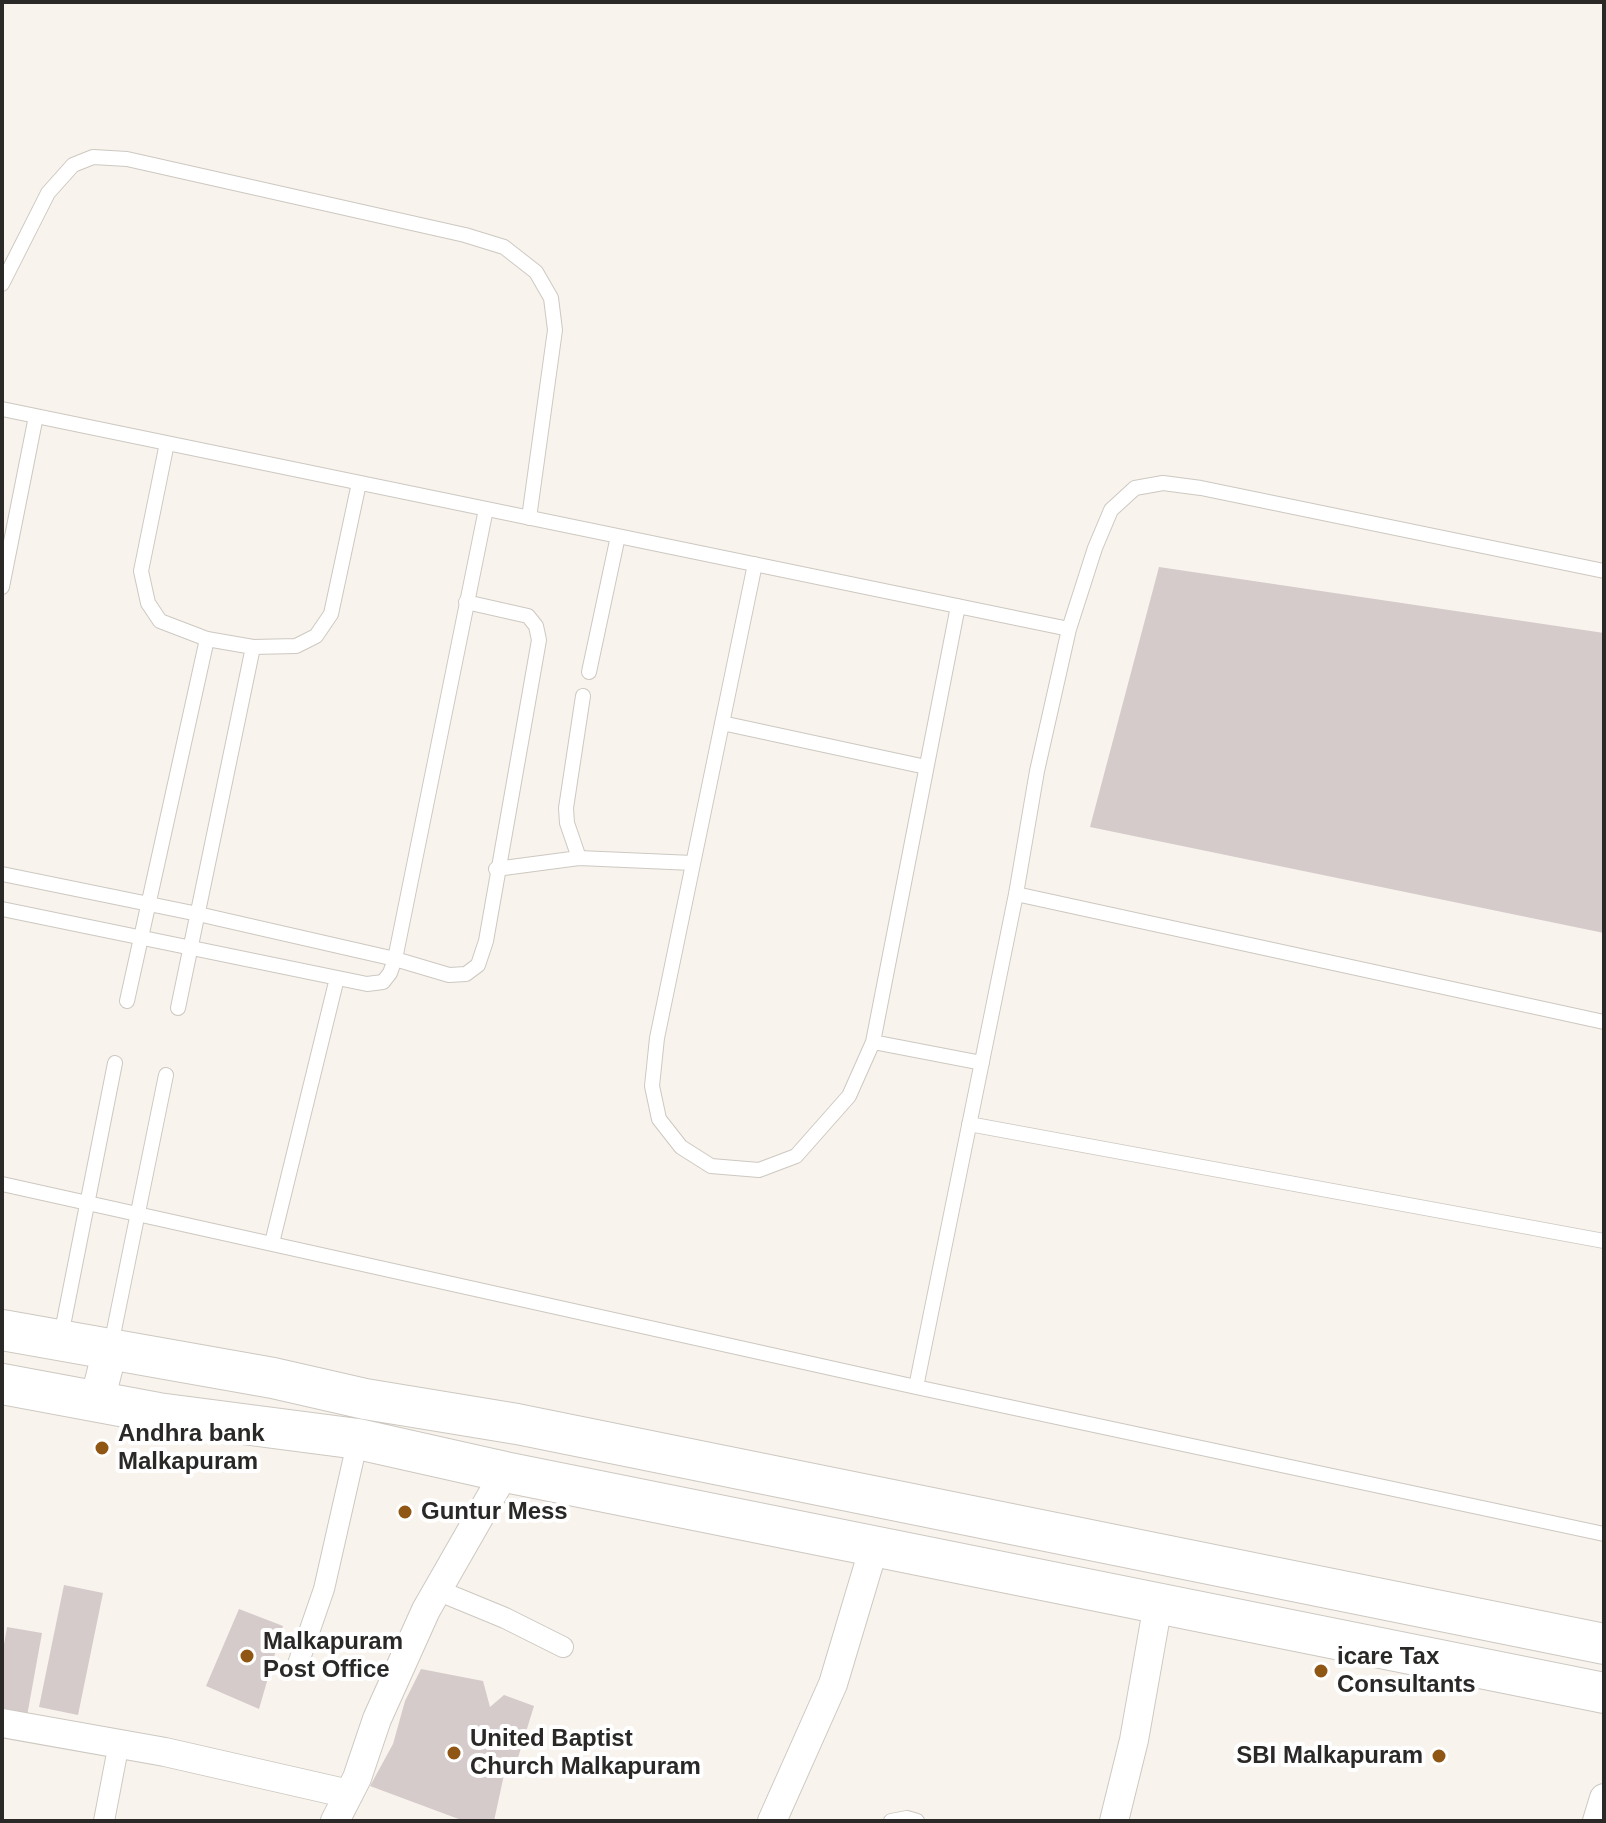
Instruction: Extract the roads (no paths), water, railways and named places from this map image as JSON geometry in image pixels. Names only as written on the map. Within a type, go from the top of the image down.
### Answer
[{"type":"main road","points":[[2,1330],[273,1378],[365,1399],[517,1424],[1604,1644]]},
{"type":"main road","points":[[2,1384],[158,1413],[358,1439],[505,1472],[1604,1693]]},
{"type":"street","points":[[97,1401],[110,1350]]},
{"type":"street","points":[[297,1667],[324,1589],[358,1439]]},
{"type":"street","points":[[335,1821],[349,1794],[377,1719],[437,1590],[505,1472]]},
{"type":"street","points":[[772,1821],[833,1684],[874,1547]]},
{"type":"street","points":[[437,1590],[505,1618],[563,1647]]},
{"type":"street","points":[[1114,1821],[1134,1740],[1158,1604]]},
{"type":"street","points":[[2,1723],[119,1743],[349,1794]]},
{"type":"street","points":[[104,1821],[119,1743]]},
{"type":"street","points":[[1597,1821],[1604,1798]]},
{"type":"lane","points":[[2,284],[48,193],[73,165],[93,157],[127,159],[465,235],[504,247],[536,272],[551,298],[555,330],[529,518]]},
{"type":"lane","points":[[2,409],[1069,629]]},
{"type":"lane","points":[[2,587],[36,416]]},
{"type":"lane","points":[[167,443],[141,571],[148,603],[160,621],[207,639],[253,647],[296,646],[316,636],[331,614],[359,483]]},
{"type":"lane","points":[[916,1387],[1016,894],[1037,771],[1069,629],[1095,548],[1111,510],[1135,488],[1163,483],[1201,488],[1604,571]]},
{"type":"lane","points":[[2,909],[367,984],[383,982],[395,959],[486,509]]},
{"type":"lane","points":[[589,672],[618,536]]},
{"type":"lane","points":[[755,564],[657,1038],[652,1086],[659,1119],[681,1147],[711,1166],[759,1170],[796,1156],[849,1096],[873,1042],[958,606]]},
{"type":"lane","points":[[2,874],[198,914],[395,959],[449,975],[466,974],[478,965],[486,941],[496,869],[539,640],[536,626],[528,616],[466,602]]},
{"type":"lane","points":[[127,1001],[207,639]]},
{"type":"lane","points":[[178,1008],[253,647]]},
{"type":"lane","points":[[579,858],[567,823],[566,808],[583,696]]},
{"type":"lane","points":[[722,723],[926,767]]},
{"type":"lane","points":[[496,869],[579,858],[693,863]]},
{"type":"lane","points":[[1016,894],[1604,1022]]},
{"type":"lane","points":[[272,1243],[337,978]]},
{"type":"lane","points":[[873,1042],[982,1063]]},
{"type":"lane","points":[[60,1341],[115,1063]]},
{"type":"lane","points":[[110,1350],[166,1075]]},
{"type":"lane","points":[[969,1124],[1604,1241]]},
{"type":"lane","points":[[2,1184],[916,1387],[1604,1534]]},
{"type":"lane","points":[[891,1821],[907,1818],[917,1821]]},
{"type":"place","name":"Andhra bank Malkapuram","points":[[102,1448]]},
{"type":"place","name":"Guntur Mess","points":[[405,1512]]},
{"type":"place","name":"Malkapuram Post Office","points":[[247,1656]]},
{"type":"place","name":"icare Tax Consultants","points":[[1321,1671]]},
{"type":"place","name":"United Baptist Church Malkapuram","points":[[454,1753]]},
{"type":"place","name":"SBI Malkapuram","points":[[1439,1756]]}]
